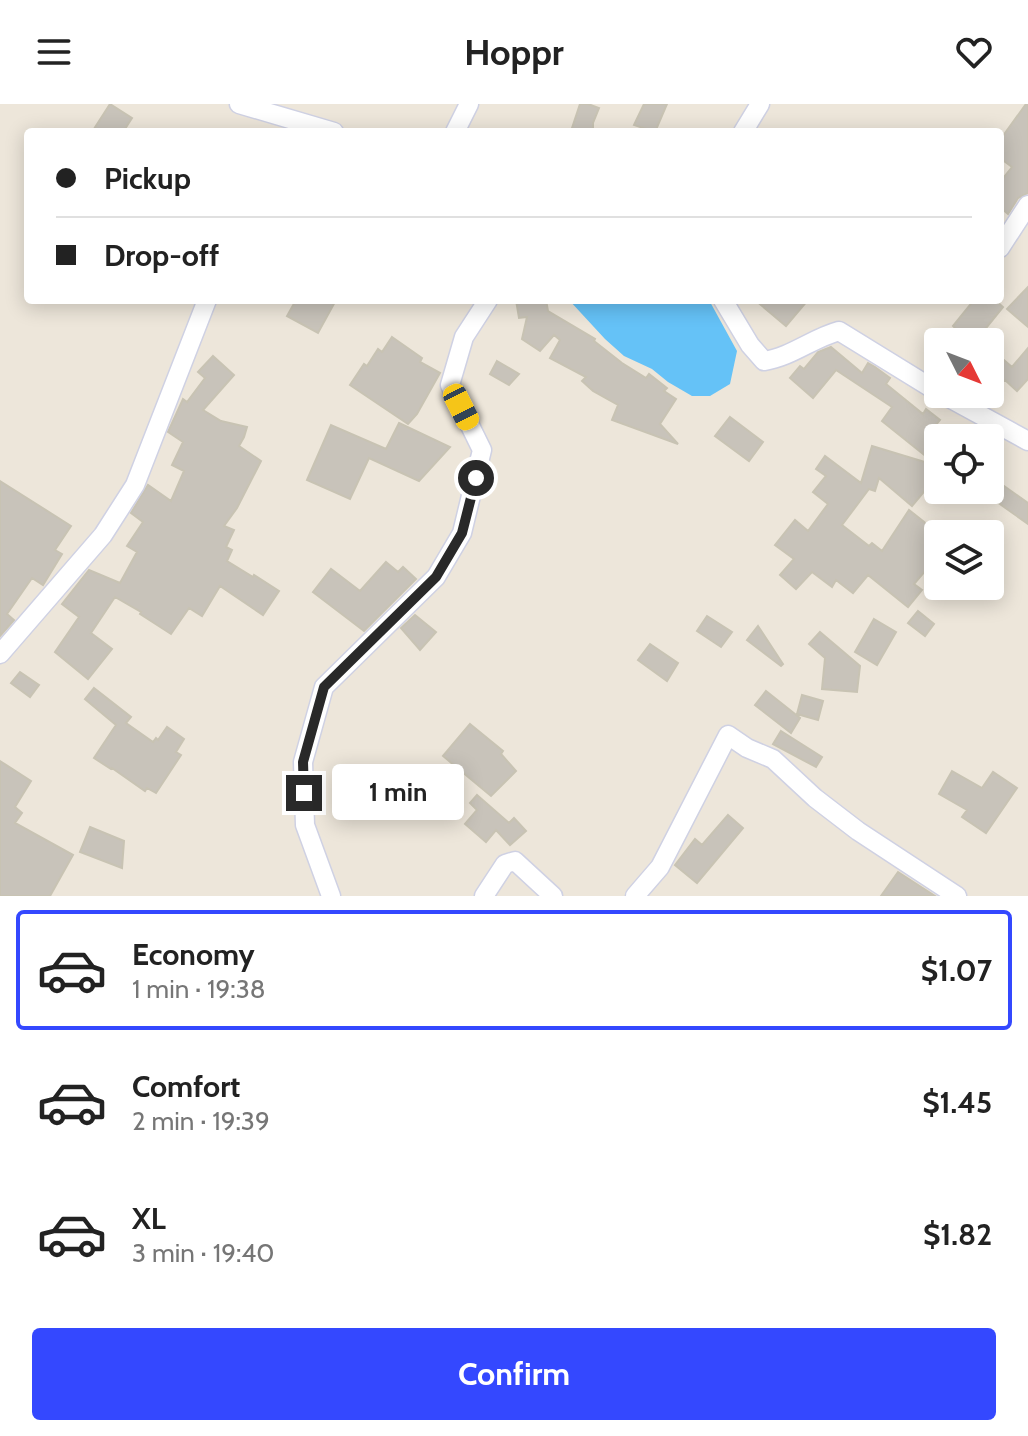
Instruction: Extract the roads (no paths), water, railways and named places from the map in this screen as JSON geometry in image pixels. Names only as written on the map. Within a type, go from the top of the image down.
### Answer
[{"type":"street","points":[[239,104],[320,128]]},
{"type":"street","points":[[457,128],[469,104]]},
{"type":"street","points":[[745,128],[760,104]]},
{"type":"street","points":[[1004,242],[1028,205]]},
{"type":"street","points":[[0,654],[103,535],[135,485],[205,304]]},
{"type":"street","points":[[331,896],[305,825],[303,762],[324,687],[436,577],[462,533],[482,450],[450,385],[464,337],[485,304]]},
{"type":"street","points":[[725,304],[750,345],[764,361],[777,359],[839,331],[924,384]]},
{"type":"street","points":[[968,408],[1028,441]]},
{"type":"street","points":[[635,896],[660,867],[728,735],[747,748],[773,759],[815,798],[858,831],[957,896]]},
{"type":"street","points":[[484,896],[505,864],[515,861],[553,896]]},
{"type":"water","points":[[573,304],[711,304],[737,351],[730,384],[710,396],[692,396],[652,369],[624,356]]}]
